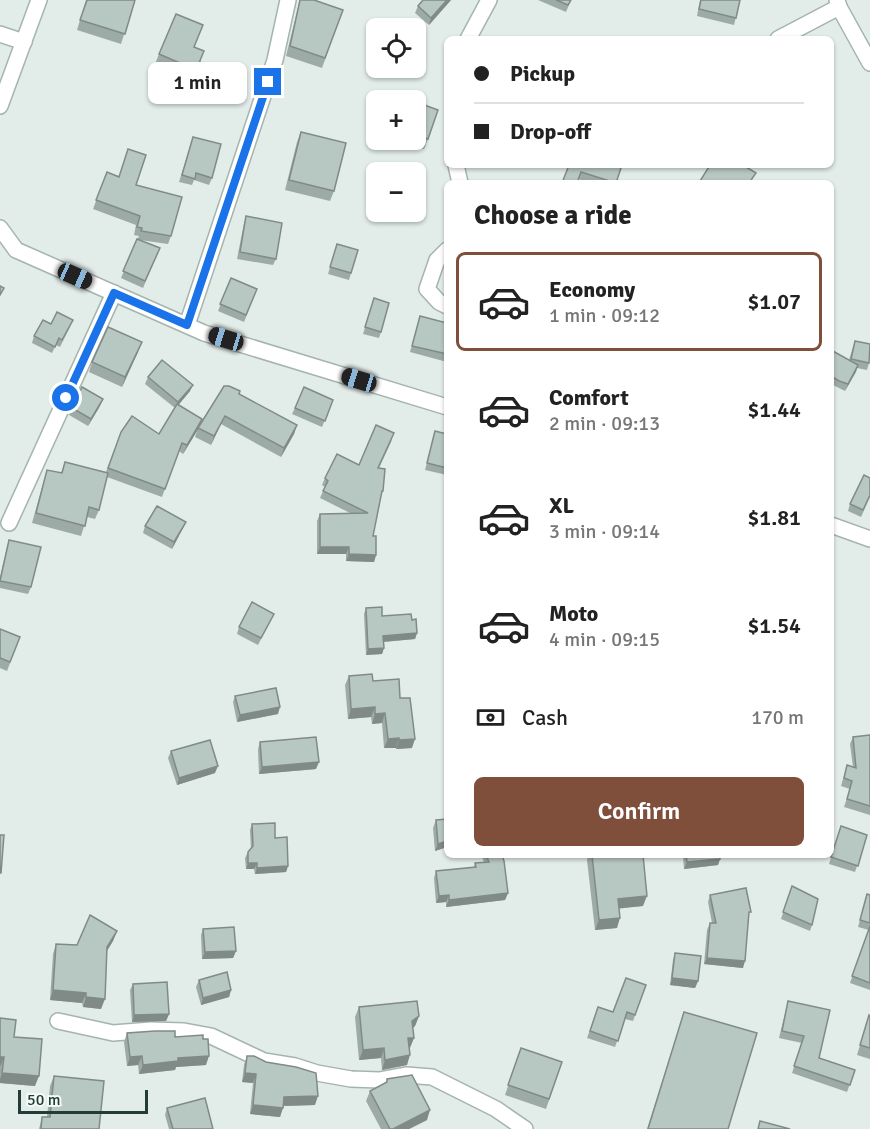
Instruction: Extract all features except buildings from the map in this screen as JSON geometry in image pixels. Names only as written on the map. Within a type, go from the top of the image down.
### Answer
[{"type":"street","points":[[0,106],[39,0]]},
{"type":"street","points":[[187,325],[275,60],[288,0]]},
{"type":"street","points":[[470,36],[489,0]]},
{"type":"street","points":[[783,36],[838,4],[870,63]]},
{"type":"street","points":[[0,34],[24,42]]},
{"type":"street","points":[[0,228],[16,250],[204,333],[444,406]]},
{"type":"street","points":[[444,253],[437,260],[427,288],[444,304]]},
{"type":"street","points":[[9,523],[114,293]]},
{"type":"street","points":[[834,526],[870,539]]},
{"type":"street","points":[[58,1021],[113,1033],[152,1030],[184,1031],[211,1036],[264,1061],[351,1079],[379,1080],[406,1075],[432,1077],[496,1109],[525,1129]]},
{"type":"route","points":[[66,398],[114,293],[187,325],[268,82]]}]
